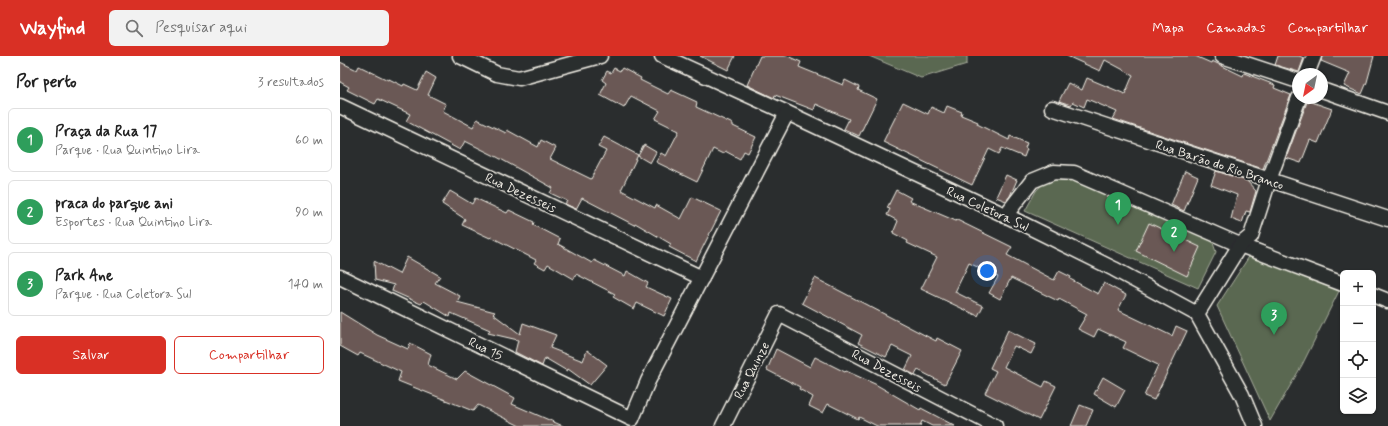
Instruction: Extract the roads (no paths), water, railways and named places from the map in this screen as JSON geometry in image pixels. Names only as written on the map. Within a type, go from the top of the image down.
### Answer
[{"type":"street","points":[[460,56],[497,74],[519,78],[600,56]]},
{"type":"street","name":"Rua Coletora Sul","points":[[662,56],[1005,216],[1114,269],[1197,314]]},
{"type":"street","points":[[1222,56],[1292,80]]},
{"type":"street","points":[[1310,68],[1314,56]]},
{"type":"street","points":[[1328,92],[1388,113]]},
{"type":"street","points":[[1255,426],[1242,395],[1197,314],[1240,244],[1251,236],[1269,180],[1297,104]]},
{"type":"street","name":"Rua Dezesseis","points":[[340,106],[702,278]]},
{"type":"street","name":"Rua Barão do Rio Branco","points":[[1052,108],[1388,219]]},
{"type":"street","points":[[702,278],[787,113]]},
{"type":"street","points":[[1005,216],[1032,181],[1054,172],[1074,173],[1240,244],[1340,283]]},
{"type":"street","name":"Rua 15","points":[[340,278],[632,419],[648,381],[702,278]]},
{"type":"street","points":[[1376,296],[1388,301]]},
{"type":"street","name":"Rua Dezesseis","points":[[779,314],[995,426]]},
{"type":"street","name":"Rua Quinze","points":[[723,426],[779,314]]},
{"type":"place","name":"Praça da Rua 17","points":[[1118,225]]},
{"type":"place","name":"praca do parque ani","points":[[1174,252]]},
{"type":"place","name":"Park Ane","points":[[1274,335]]}]
